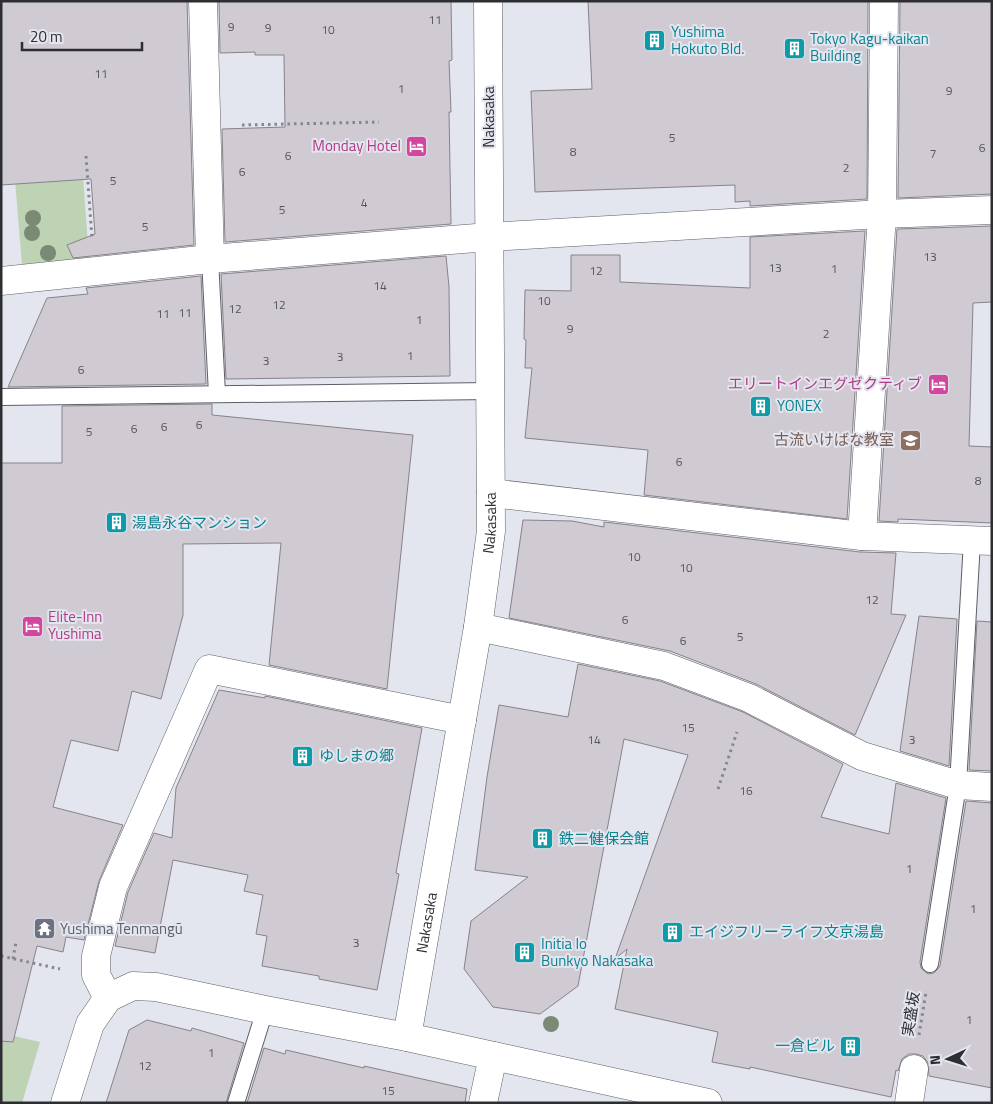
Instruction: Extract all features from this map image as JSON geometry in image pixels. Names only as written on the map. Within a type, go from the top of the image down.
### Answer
[{"type":"street","points":[[203,1],[210,259]]},
{"type":"street","name":"Nakasaka","points":[[407,1037],[478,627],[490,531],[488,1]]},
{"type":"street","points":[[862,536],[882,214],[884,1]]},
{"type":"street","points":[[1,281],[210,259],[489,237],[882,214],[992,210]]},
{"type":"street","points":[[490,493],[862,536],[982,541]]},
{"type":"street","points":[[478,627],[664,666],[749,698],[862,756],[958,785],[992,787]]},
{"type":"street","points":[[65,1103],[102,986],[96,956],[113,887],[209,669],[462,720]]},
{"type":"street","points":[[102,986],[156,987],[407,1037],[708,1103]]},
{"type":"street","points":[[483,1103],[493,1056]]},
{"type":"street","points":[[909,1103],[914,1069]]},
{"type":"lane","points":[[210,259],[217,394]]},
{"type":"lane","points":[[1,397],[490,391]]},
{"type":"lane","points":[[930,964],[958,785],[982,541]]},
{"type":"lane","points":[[236,1103],[265,1010]]},
{"type":"path","points":[[206,126],[379,122]]},
{"type":"path","points":[[86,156],[94,271]]},
{"type":"path","points":[[718,788],[749,698]]},
{"type":"path","points":[[13,959],[16,942]]},
{"type":"path","points":[[1,956],[102,986]]},
{"type":"path","name":"実盛坂","points":[[914,1069],[930,964]]},
{"type":"green space","points":[[82,162],[89,260],[22,265],[14,167]]},
{"type":"green space","points":[[1,1033],[40,1042],[22,1103],[1,1103]]},
{"type":"building","points":[[1,1],[187,1],[194,245],[73,258],[67,245],[95,234],[91,179],[1,185]]},
{"type":"building","points":[[219,1],[451,1],[452,60],[449,61],[451,112],[449,112],[451,224],[225,242],[222,129],[285,127],[284,55],[255,55],[255,52],[220,53]]},
{"type":"building","points":[[588,1],[868,1],[867,199],[750,206],[750,201],[735,202],[735,185],[535,192],[531,91],[592,89]]},
{"type":"building","points":[[900,1],[992,1],[992,194],[898,198]]},
{"type":"building","points":[[992,226],[992,302],[973,303],[969,446],[992,447],[992,523],[898,519],[898,522],[879,521],[897,229]]},
{"type":"building","points":[[865,231],[847,519],[644,495],[648,450],[525,438],[532,368],[525,368],[525,290],[571,291],[571,255],[620,255],[620,282],[750,288],[750,237]]},
{"type":"building","points":[[446,256],[449,287],[450,376],[226,379],[221,274]]},
{"type":"building","points":[[201,276],[206,384],[8,387],[47,298],[88,294],[86,288]]},
{"type":"building","points":[[212,404],[212,415],[413,435],[387,689],[269,665],[281,543],[183,544],[183,615],[161,699],[132,691],[118,751],[71,740],[53,807],[123,825],[99,881],[84,940],[66,937],[63,952],[37,946],[13,1042],[1,1041],[1,463],[62,463],[62,406]]},
{"type":"building","points":[[523,520],[572,521],[604,527],[604,522],[860,552],[896,553],[891,614],[906,615],[855,735],[756,684],[670,651],[509,618]]},
{"type":"building","points":[[919,616],[957,619],[949,766],[900,751]]},
{"type":"building","points":[[977,621],[992,622],[992,771],[969,770]]},
{"type":"building","points":[[578,664],[660,681],[743,712],[843,764],[821,817],[889,834],[896,783],[946,798],[920,962],[921,968],[928,974],[934,973],[940,966],[966,801],[992,803],[992,1088],[929,1076],[928,1063],[923,1056],[916,1054],[909,1054],[902,1059],[898,1071],[896,1070],[891,1097],[750,1067],[750,1069],[712,1062],[718,1032],[615,1009],[627,949],[615,959],[688,755],[624,739],[578,986],[540,1014],[493,1007],[464,969],[471,921],[528,877],[475,870],[487,777],[499,705],[568,717]]},
{"type":"building","points":[[219,690],[265,698],[265,696],[422,728],[396,873],[399,874],[377,990],[319,979],[319,976],[262,966],[267,936],[256,934],[263,895],[244,891],[248,875],[173,860],[155,953],[115,946],[128,892],[154,833],[172,838],[176,788]]},
{"type":"building","points":[[147,1020],[191,1031],[192,1028],[244,1043],[226,1103],[106,1103],[129,1030]]},
{"type":"building","points":[[264,1048],[285,1054],[286,1050],[467,1089],[465,1103],[247,1103]]},
{"type":"place","name":"Yushima Hokuto Bld.","points":[[655,41]]},
{"type":"place","name":"Tokyo Kagu-kaikan Building","points":[[794,48]]},
{"type":"place","name":"Monday Hotel","points":[[417,146]]},
{"type":"place","name":"エリートインエグゼクティブ","points":[[938,384]]},
{"type":"place","name":"YONEX","points":[[761,406]]},
{"type":"place","name":"古流いけばな教室","points":[[910,440]]},
{"type":"place","name":"湯島永谷マンション","points":[[116,523]]},
{"type":"place","name":"Elite-Inn Yushima","points":[[32,626]]},
{"type":"place","name":"ゆしまの郷","points":[[303,756]]},
{"type":"place","name":"鉄二健保会館","points":[[543,839]]},
{"type":"place","name":"Yushima Tenmangū","points":[[44,929]]},
{"type":"place","name":"エイジフリーライフ文京湯島","points":[[673,932]]},
{"type":"place","name":"Initia Io Bunkyo Nakasaka","points":[[525,953]]},
{"type":"place","name":"一倉ビル","points":[[851,1046]]}]
